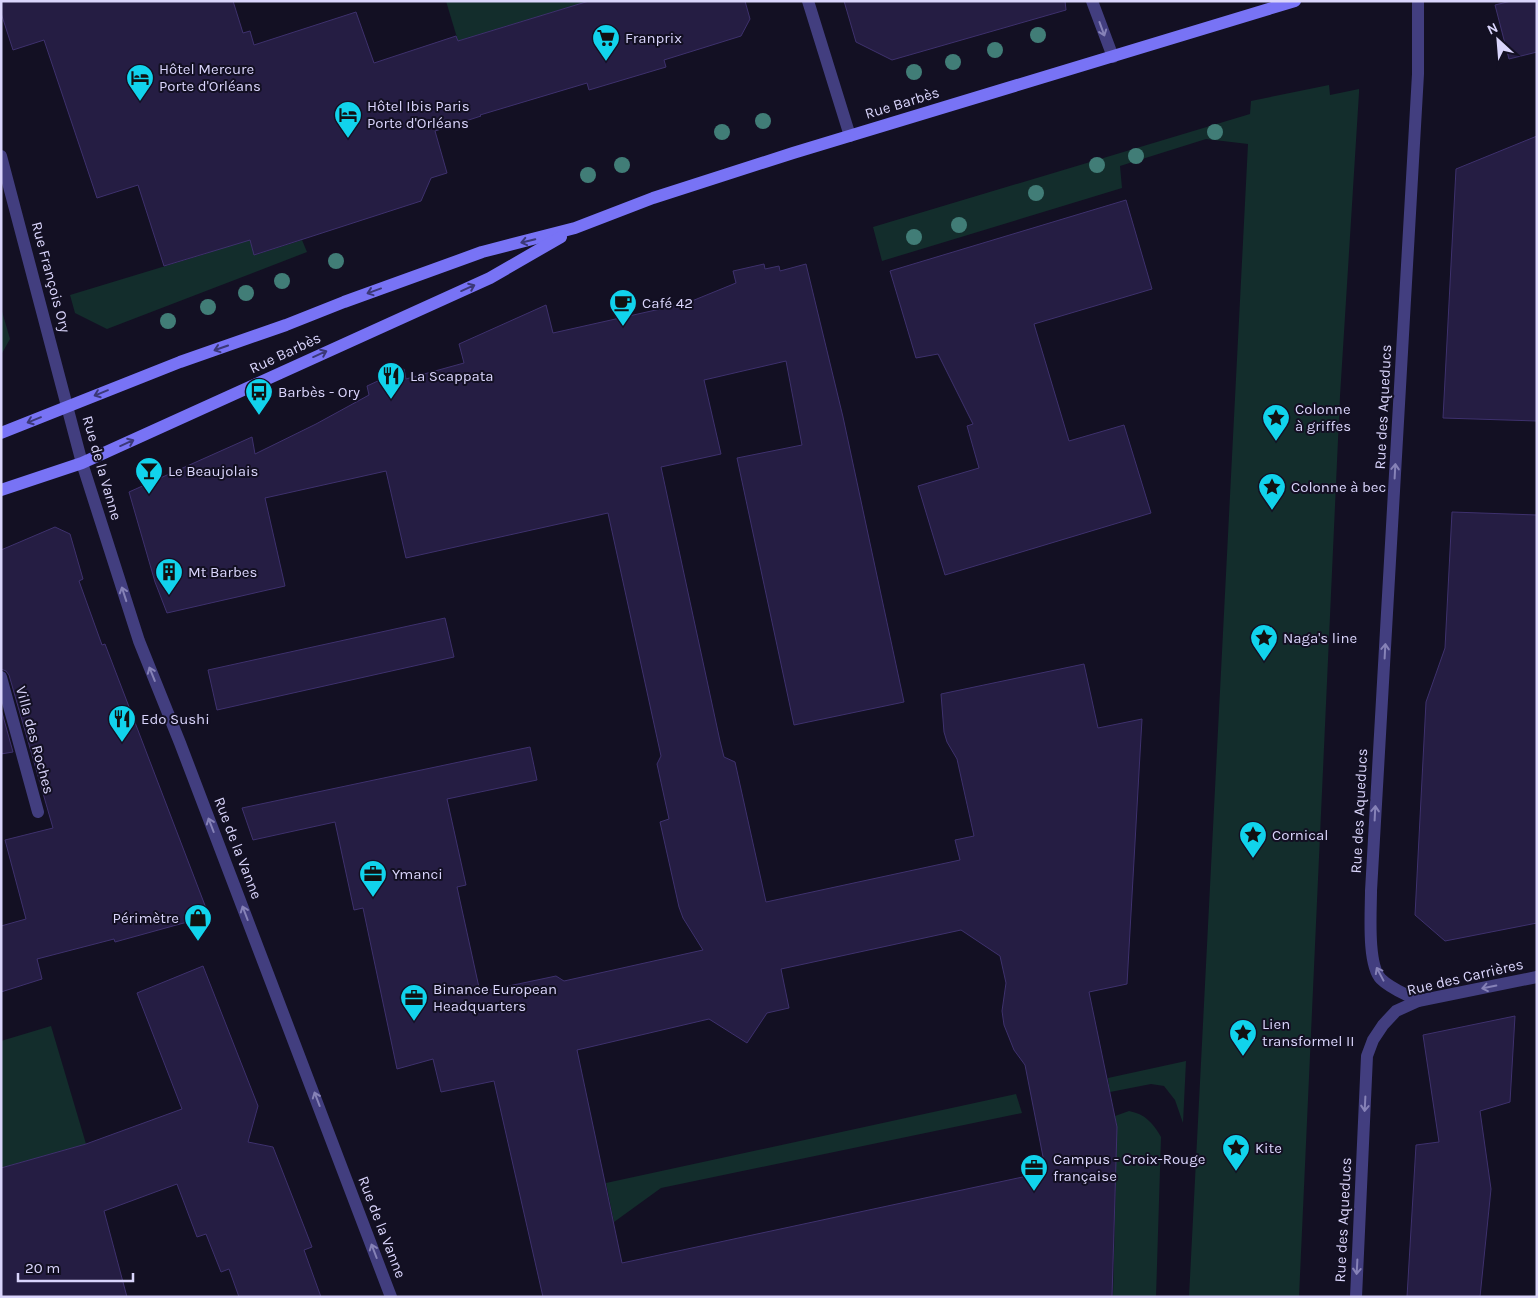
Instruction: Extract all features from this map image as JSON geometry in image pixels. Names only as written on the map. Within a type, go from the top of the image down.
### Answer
[{"type":"main road","name":"Rue Barbès","points":[[1,433],[180,362],[286,325],[482,252],[575,228],[670,192],[1295,1]]},
{"type":"main road","name":"Rue Barbès","points":[[1,490],[82,463],[490,278],[575,228]]},
{"type":"street","points":[[808,1],[850,136]]},
{"type":"street","points":[[1092,1],[1113,57]]},
{"type":"street","name":"Rue des Aqueducs","points":[[1418,1],[1418,74],[1371,891],[1371,949],[1379,977],[1418,1001]]},
{"type":"street","name":"Rue François Ory","points":[[1,156],[52,344],[67,407]]},
{"type":"street","name":"Rue de la Vanne","points":[[67,407],[82,463],[139,641],[391,1297]]},
{"type":"street","name":"Villa des Roches","points":[[1,677],[38,812]]},
{"type":"street","name":"Rue des Carrières","points":[[1367,1056],[1372,1040],[1396,1011],[1418,1001],[1537,978]]},
{"type":"street","name":"Rue des Aqueducs","points":[[1356,1297],[1367,1056]]},
{"type":"green space","points":[[446,1],[589,1],[458,41]]},
{"type":"green space","points":[[1329,85],[1330,95],[1359,89],[1359,93],[1340,396],[1299,1297],[1189,1297],[1248,144],[1206,139],[1120,166],[1122,188],[882,261],[873,227],[1250,114],[1251,101]]},
{"type":"green space","points":[[248,236],[255,255],[302,240],[307,252],[107,329],[75,313],[70,295],[205,254]]},
{"type":"green space","points":[[1,308],[10,339],[1,355]]},
{"type":"green space","points":[[51,1026],[86,1144],[1,1168],[1,1041]]},
{"type":"green space","points":[[1186,1061],[1183,1123],[1175,1100],[1164,1086],[1151,1084],[1110,1092],[1108,1078]]},
{"type":"green space","points":[[1016,1094],[1022,1113],[661,1188],[614,1222],[606,1183]]},
{"type":"green space","points":[[1129,1111],[1140,1114],[1148,1120],[1161,1137],[1156,1297],[1113,1297],[1117,1127],[1115,1116]]},
{"type":"building","points":[[1,1],[233,1],[243,33],[250,31],[254,45],[356,12],[374,63],[456,36],[458,41],[589,1],[745,1],[750,19],[741,36],[664,60],[666,67],[589,90],[587,83],[480,115],[435,131],[447,173],[431,178],[421,201],[254,255],[250,240],[164,266],[138,185],[97,198],[44,40],[13,50],[1,13]]},
{"type":"building","points":[[844,1],[1065,1],[1066,10],[892,60],[856,42]]},
{"type":"building","points":[[1511,1],[1537,1],[1537,52],[1509,59],[1495,5]]},
{"type":"building","points":[[1537,136],[1537,421],[1443,418],[1456,169]]},
{"type":"building","points":[[1126,200],[1152,289],[1034,324],[1069,441],[1124,425],[1151,513],[945,575],[918,486],[979,468],[967,426],[973,424],[938,354],[916,358],[890,271]]},
{"type":"building","points":[[764,264],[765,269],[779,266],[780,271],[806,264],[843,417],[904,702],[794,725],[737,458],[802,445],[786,361],[704,380],[721,454],[661,467],[720,741],[724,757],[735,762],[766,902],[960,860],[955,840],[974,836],[957,759],[947,742],[944,732],[941,694],[1084,664],[1098,728],[1142,719],[1127,984],[1089,992],[1117,1127],[1112,1297],[543,1297],[494,1081],[441,1092],[433,1059],[397,1069],[363,908],[354,910],[335,822],[253,840],[242,808],[530,747],[537,780],[447,799],[466,885],[457,887],[480,992],[556,976],[564,981],[703,950],[683,918],[679,907],[660,822],[669,819],[657,764],[661,756],[608,513],[406,558],[386,471],[265,498],[285,586],[167,613],[155,582],[129,492],[252,437],[255,454],[369,395],[367,386],[404,369],[406,379],[464,363],[459,344],[546,305],[553,333],[687,303],[736,283],[733,271]],"holes":[[[961,930],[1000,956],[1006,983],[1002,1011],[1004,1025],[1014,1050],[1025,1065],[1046,1172],[622,1263],[577,1050],[709,1019],[747,1043],[767,1013],[789,1008],[781,969]]]},
{"type":"building","points":[[1452,512],[1537,515],[1537,923],[1445,941],[1415,915],[1426,702],[1445,648]]},
{"type":"building","points":[[55,527],[70,534],[83,579],[79,581],[102,645],[105,644],[209,916],[115,942],[114,939],[37,959],[42,979],[1,992],[1,926],[26,919],[5,840],[53,828],[9,675],[1,669],[1,550]]},
{"type":"building","points":[[445,618],[454,657],[217,710],[208,670]]},
{"type":"building","points":[[1,709],[13,752],[1,754]]},
{"type":"building","points":[[203,966],[258,1106],[248,1142],[273,1147],[312,1247],[304,1250],[321,1297],[239,1297],[229,1269],[221,1272],[206,1234],[197,1237],[177,1184],[104,1211],[127,1297],[1,1297],[1,1168],[86,1144],[182,1109],[137,993]]},
{"type":"building","points":[[1515,1016],[1510,1102],[1480,1111],[1491,1189],[1480,1297],[1407,1297],[1416,1145],[1439,1142],[1423,1035]]},
{"type":"place","name":"Franprix","points":[[606,62]]},
{"type":"place","name":"Hôtel Mercure Porte d'Orléans","points":[[140,102]]},
{"type":"place","name":"Hôtel Ibis Paris Porte d'Orléans","points":[[348,139]]},
{"type":"place","name":"Café 42","points":[[623,327]]},
{"type":"place","name":"La Scappata","points":[[391,400]]},
{"type":"place","name":"Barbès - Ory","points":[[259,416]]},
{"type":"place","name":"Colonne à griffes","points":[[1276,442]]},
{"type":"place","name":"Le Beaujolais","points":[[149,495]]},
{"type":"place","name":"Colonne à bec","points":[[1272,511]]},
{"type":"place","name":"Mt Barbes","points":[[169,596]]},
{"type":"place","name":"Naga's line","points":[[1264,662]]},
{"type":"place","name":"Edo Sushi","points":[[122,743]]},
{"type":"place","name":"Cornical","points":[[1253,859]]},
{"type":"place","name":"Ymanci","points":[[373,898]]},
{"type":"place","name":"Périmètre","points":[[198,942]]},
{"type":"place","name":"Binance European Headquarters","points":[[414,1022]]},
{"type":"place","name":"Lien transformel II","points":[[1243,1057]]},
{"type":"place","name":"Kite","points":[[1236,1172]]},
{"type":"place","name":"Campus - Croix-Rouge française","points":[[1034,1192]]}]
